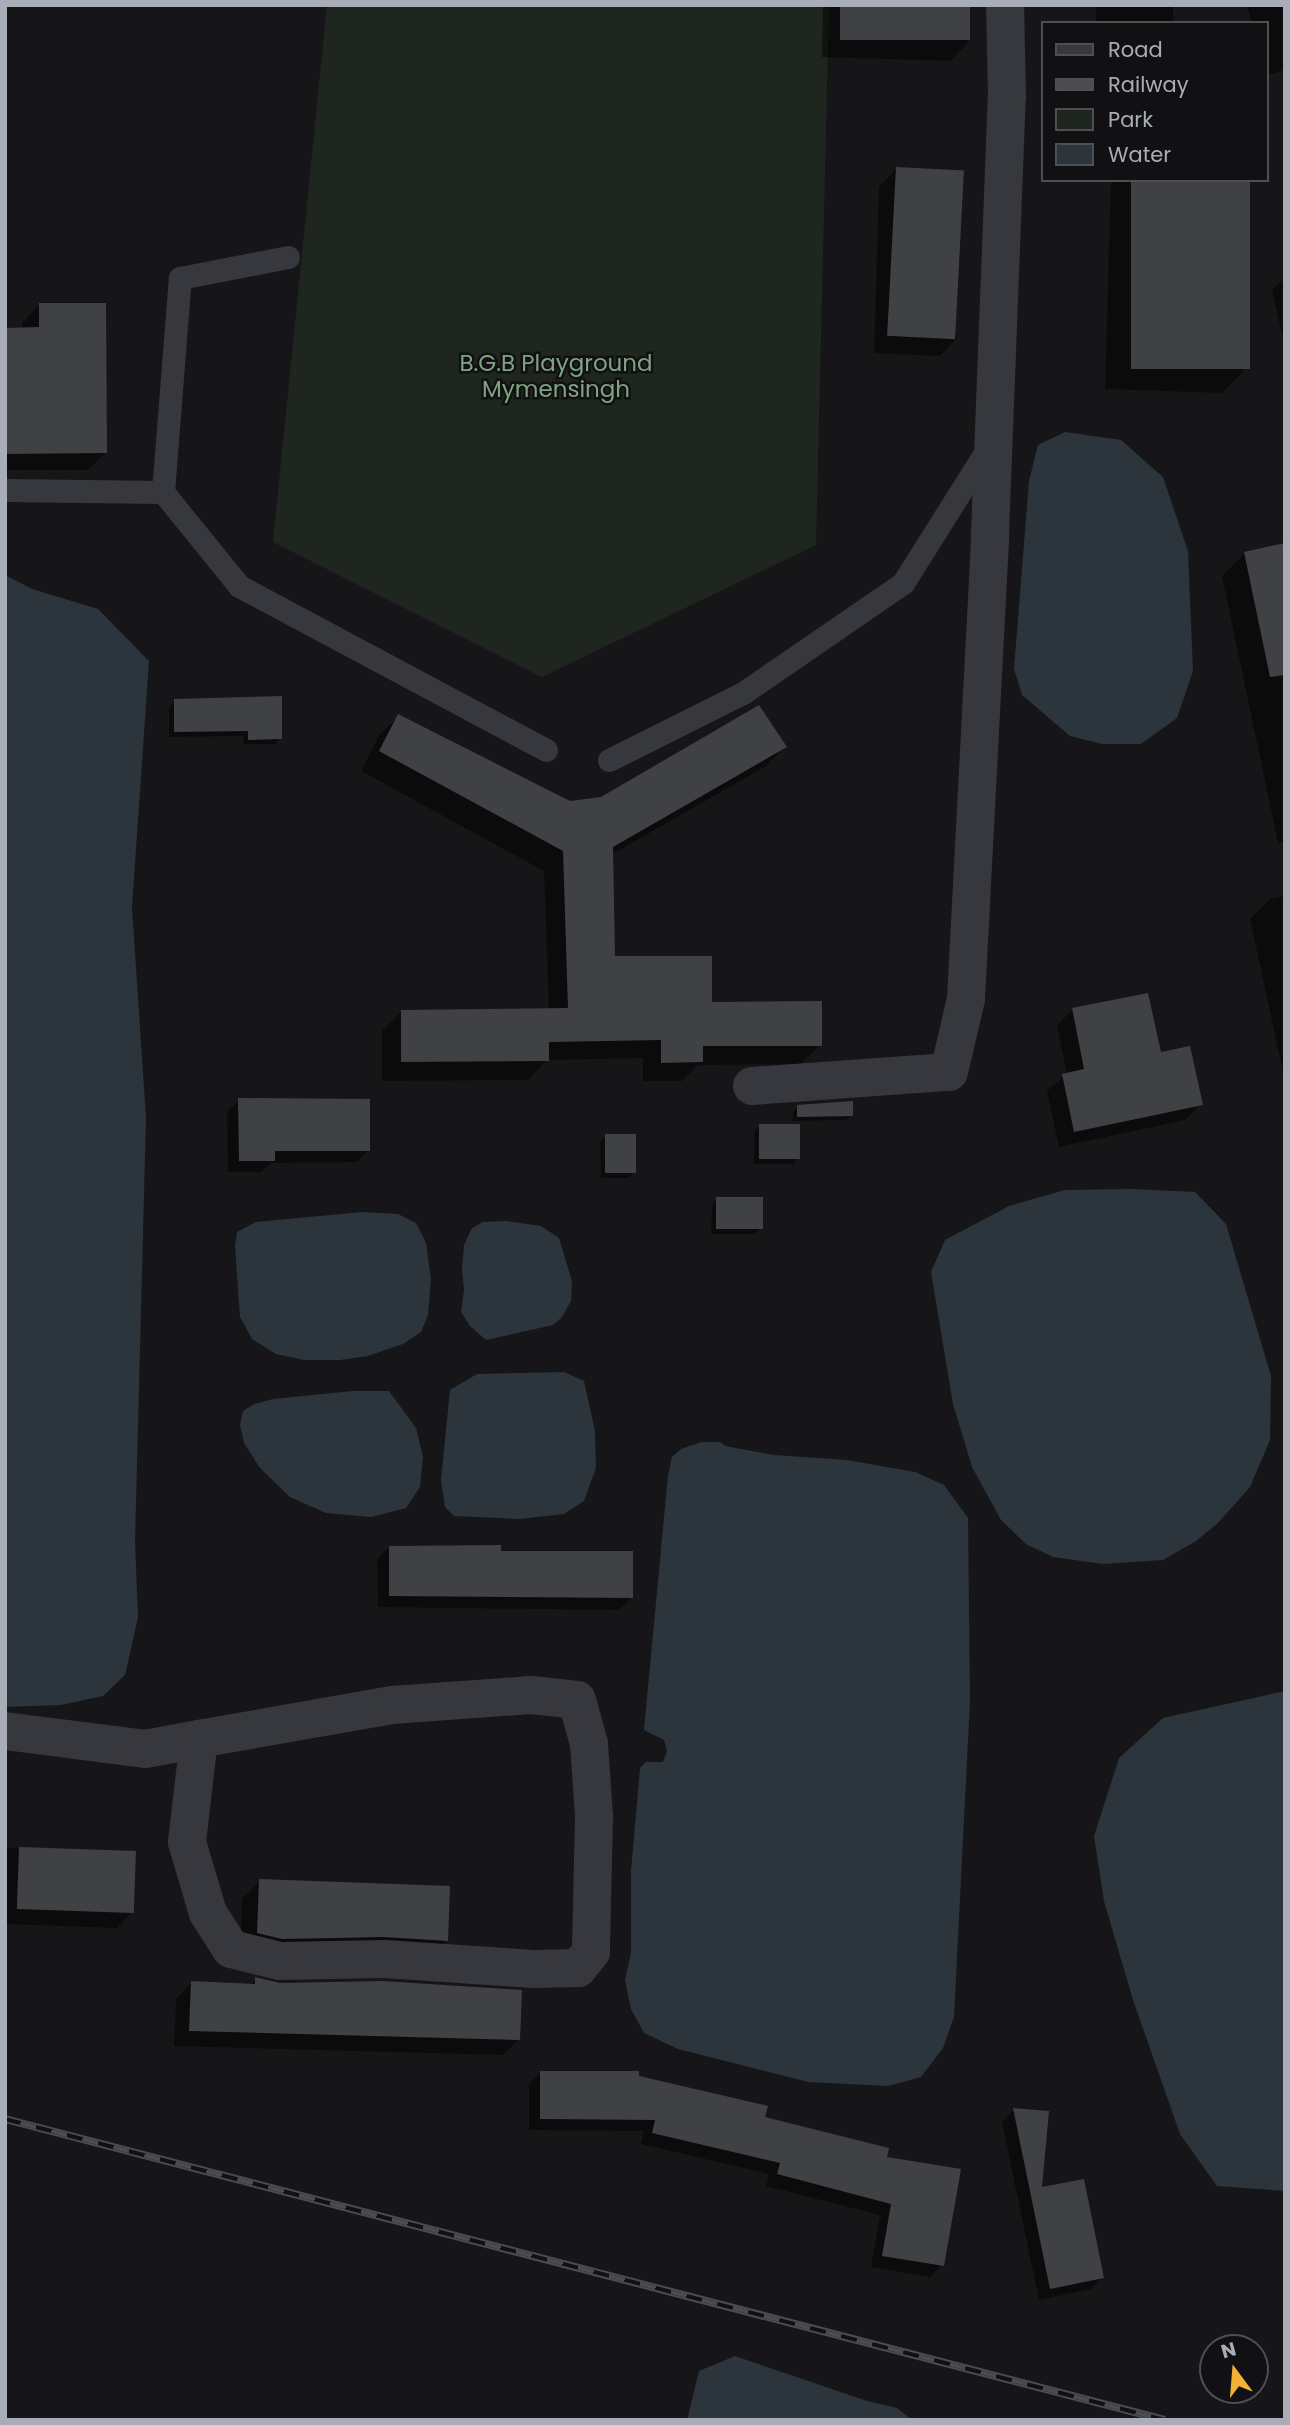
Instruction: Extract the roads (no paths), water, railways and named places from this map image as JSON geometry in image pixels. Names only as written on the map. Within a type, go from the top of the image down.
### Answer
[{"type":"street","points":[[752,1086],[949,1072],[966,999],[994,439],[1007,97],[1005,5]]},
{"type":"street","points":[[5,1731],[145,1749],[199,1739],[392,1705],[531,1695],[577,1700],[589,1744],[594,1816],[591,1952],[578,1968],[534,1969],[384,1959],[280,1961],[231,1949],[208,1913],[187,1842],[199,1739]]},
{"type":"lane","points":[[288,257],[180,278],[163,492],[239,586],[546,750]]},
{"type":"lane","points":[[609,760],[743,693],[903,583],[994,439]]},
{"type":"lane","points":[[5,490],[163,492]]},
{"type":"water","points":[[1065,432],[1121,440],[1163,477],[1188,551],[1193,671],[1177,718],[1141,744],[1102,744],[1070,736],[1022,695],[1014,669],[1029,481],[1038,445]]},
{"type":"water","points":[[5,575],[32,589],[98,609],[149,661],[132,907],[146,1118],[135,1541],[138,1617],[125,1675],[103,1696],[61,1705],[5,1707]]},
{"type":"water","points":[[1065,1190],[1195,1192],[1226,1224],[1271,1376],[1270,1440],[1250,1487],[1218,1523],[1196,1541],[1163,1560],[1103,1564],[1053,1557],[1026,1544],[1001,1520],[972,1467],[953,1404],[931,1272],[945,1240],[1009,1206]]},
{"type":"water","points":[[362,1212],[398,1214],[416,1223],[426,1243],[431,1279],[428,1315],[421,1332],[403,1344],[368,1356],[340,1360],[304,1360],[276,1354],[252,1339],[240,1317],[235,1246],[237,1232],[256,1222]]},
{"type":"water","points":[[506,1221],[541,1226],[559,1238],[572,1281],[571,1301],[562,1317],[553,1325],[486,1340],[470,1326],[461,1312],[464,1245],[472,1228],[483,1222]]},
{"type":"water","points":[[564,1372],[584,1381],[595,1431],[596,1468],[584,1501],[564,1514],[519,1519],[454,1516],[445,1507],[441,1480],[450,1390],[477,1374]]},
{"type":"water","points":[[353,1391],[389,1391],[416,1428],[423,1457],[420,1487],[406,1508],[371,1517],[326,1513],[290,1497],[260,1468],[244,1443],[240,1425],[243,1411],[254,1404],[273,1399]]},
{"type":"water","points":[[701,1442],[720,1442],[725,1446],[774,1455],[847,1460],[915,1472],[944,1485],[968,1518],[970,1701],[954,2017],[943,2048],[921,2077],[888,2086],[808,2082],[678,2049],[644,2033],[631,2009],[625,1980],[631,1953],[631,1871],[640,1768],[646,1762],[663,1762],[667,1751],[664,1740],[644,1730],[668,1475],[672,1457],[681,1449]]},
{"type":"water","points":[[1285,1691],[1285,2191],[1217,2186],[1180,2134],[1133,2000],[1104,1901],[1094,1836],[1119,1758],[1163,1718]]},
{"type":"water","points":[[735,2356],[867,2401],[897,2408],[912,2420],[687,2420],[699,2371]]},
{"type":"railway","points":[[5,2119],[1165,2420]]},
{"type":"park label","name":"B.G.B Playground Mymensingh","points":[[556,376]]}]
